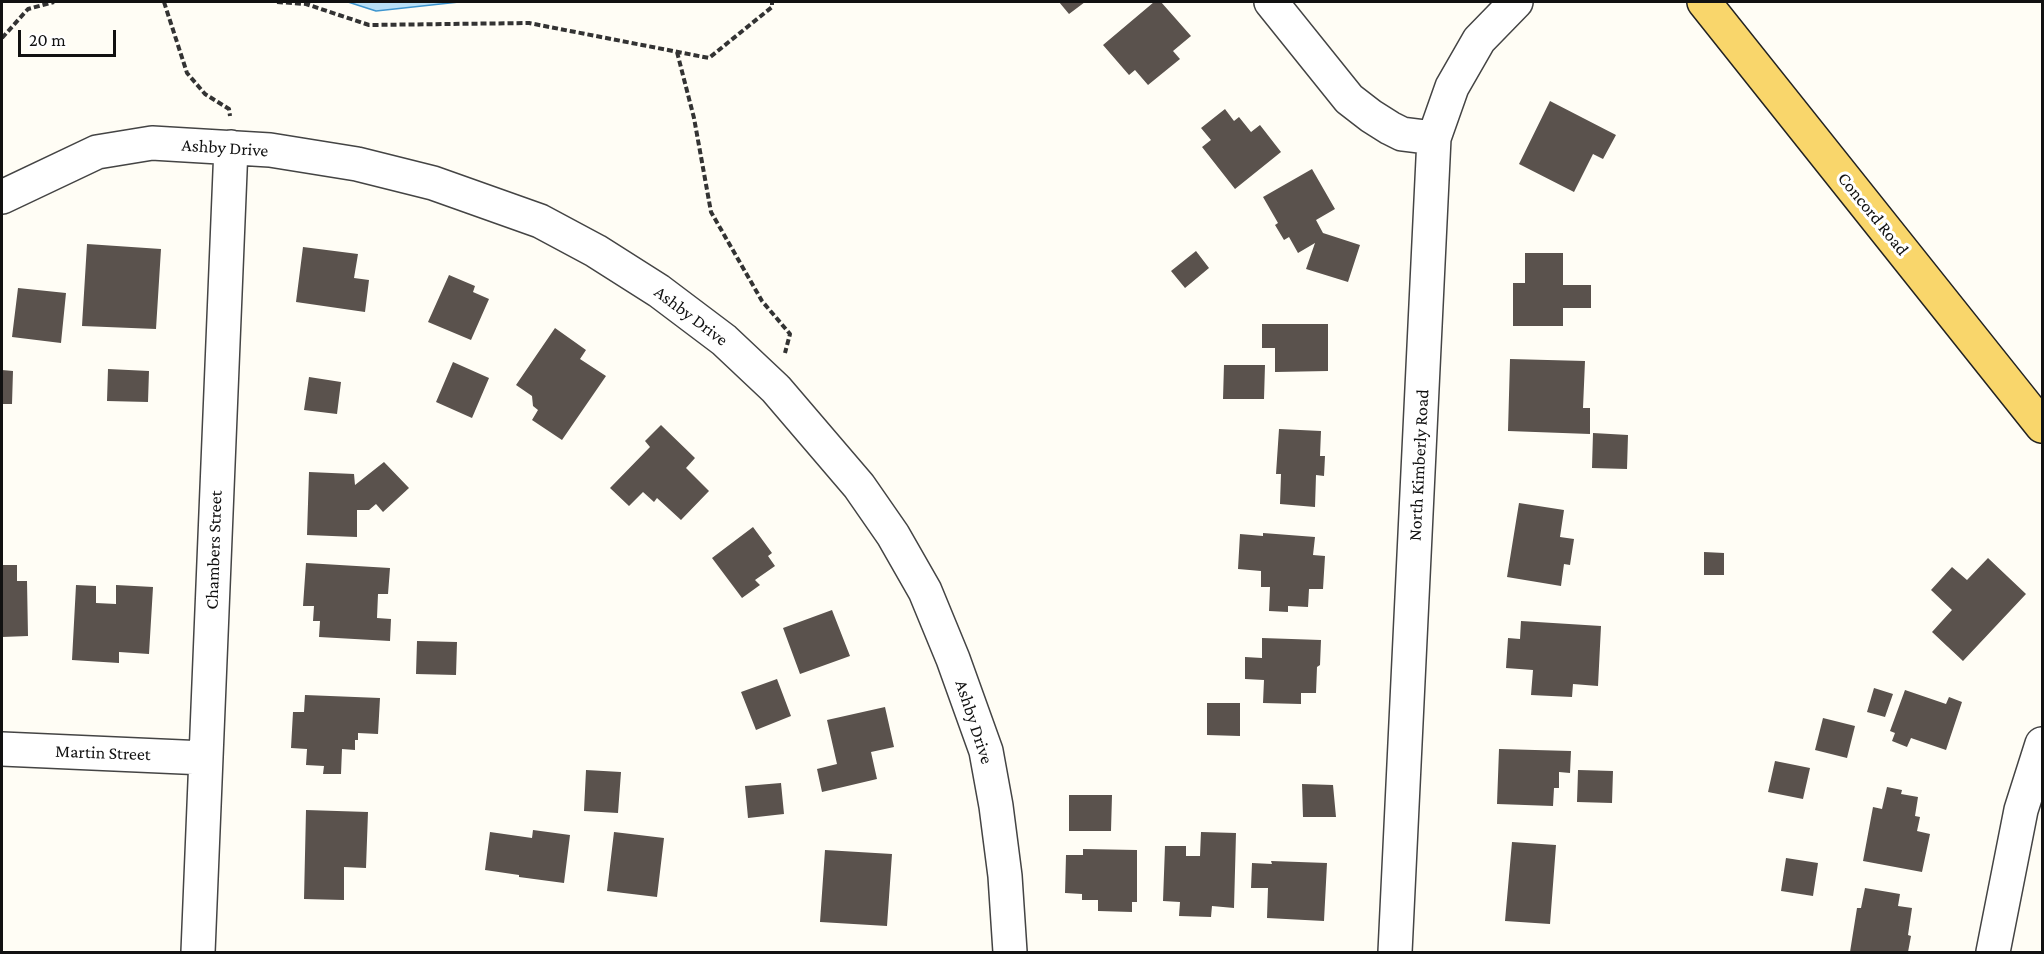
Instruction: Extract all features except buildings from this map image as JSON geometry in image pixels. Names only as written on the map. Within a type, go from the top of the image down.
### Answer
[{"type":"main road","name":"Concord Road","points":[[1704,2],[2043,426]]},
{"type":"street","points":[[1271,2],[1356,105],[1402,134],[1434,138]]},
{"type":"street","name":"North Kimberly Road","points":[[1395,952],[1434,138],[1452,87],[1479,40],[1516,2]]},
{"type":"street","name":"Ashby Drive","points":[[2,198],[97,152],[152,143],[270,150],[357,164],[433,183],[540,221],[596,251],[659,291],[724,340],[776,389],[859,486],[892,535],[925,591],[986,751],[1005,876],[1010,952]]},
{"type":"street","name":"Chambers Street","points":[[198,952],[231,147]]},
{"type":"street","points":[[1993,952],[2021,810],[2043,744]]},
{"type":"street","name":"Martin Street","points":[[2,749],[206,758]]},
{"type":"path","points":[[2,38],[28,9],[54,2]]},
{"type":"path","points":[[164,2],[188,73],[205,94],[229,108],[231,147]]},
{"type":"path","points":[[277,2],[306,4],[369,25],[529,23],[709,58],[772,7],[772,2]]},
{"type":"path","points":[[677,52],[694,118],[711,212],[762,300],[790,334],[776,389]]},
{"type":"water","points":[[348,2],[459,2],[376,11]]}]
